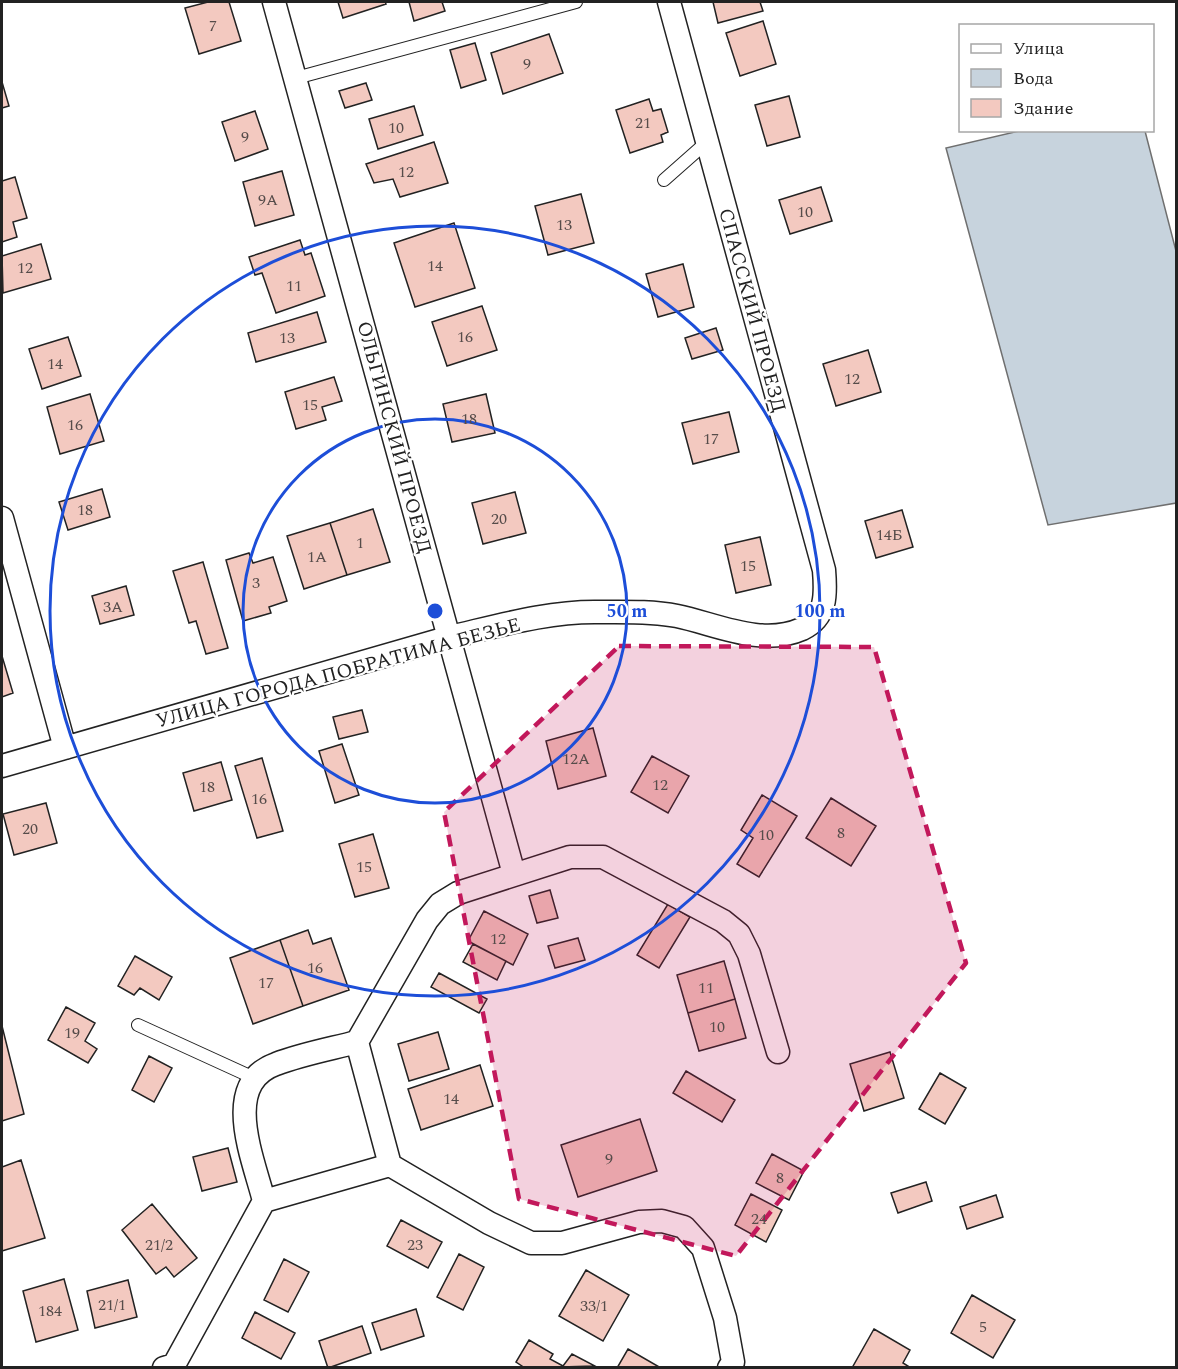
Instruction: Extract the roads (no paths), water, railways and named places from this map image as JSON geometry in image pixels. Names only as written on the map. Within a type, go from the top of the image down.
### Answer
[{"type":"street","name":"ОЛЬГИНСКИЙ ПРОЕЗД","points":[[274,2],[514,874]]},
{"type":"street","name":"СПАССКИЙ ПРОЕЗД","points":[[669,2],[824,570],[826,600],[817,617]]},
{"type":"street","points":[[2,518],[65,748]]},
{"type":"street","name":"УЛИЦА ГОРОДА ПОБРАТИМА БЕЗЬЕ","points":[[2,766],[450,638],[520,621],[597,612],[674,616],[750,635],[781,634],[802,629],[817,617]]},
{"type":"street","points":[[735,1366],[724,1318],[703,1248],[684,1227],[662,1221],[639,1222],[562,1243],[531,1243],[489,1223],[390,1165],[357,1042],[427,920],[440,904],[458,893],[570,857],[603,857],[723,921],[739,934],[749,954],[778,1052]]},
{"type":"street","points":[[172,1367],[264,1201],[244,1117],[244,1095],[254,1078],[273,1064],[357,1042]]},
{"type":"street","points":[[264,1201],[390,1165]]},
{"type":"lane","points":[[296,78],[576,2]]},
{"type":"lane","points":[[664,180],[707,142]]},
{"type":"lane","points":[[138,1025],[254,1078]]},
{"type":"water","points":[[1015,132],[1145,132],[1176,251],[1176,503],[1048,525],[946,148]]}]
